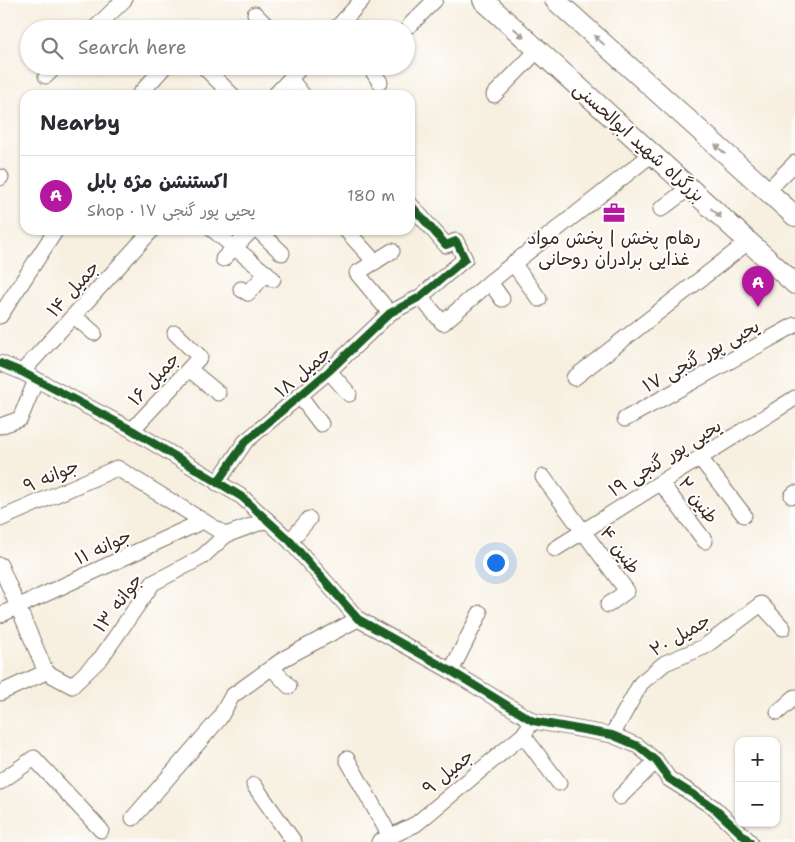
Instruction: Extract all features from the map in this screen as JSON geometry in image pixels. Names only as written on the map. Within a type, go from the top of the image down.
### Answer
[{"type":"main road","name":"بزرگراه شهید ابوالحسنی","points":[[482,0],[795,284]]},
{"type":"main road","points":[[555,0],[795,216]]},
{"type":"street","points":[[103,20],[124,0]]},
{"type":"street","points":[[346,20],[362,0]]},
{"type":"street","points":[[415,20],[435,0]]},
{"type":"street","points":[[254,14],[260,20]]},
{"type":"street","points":[[494,95],[538,50]]},
{"type":"street","points":[[143,90],[157,75]]},
{"type":"street","points":[[212,75],[227,90]]},
{"type":"street","points":[[280,90],[294,75]]},
{"type":"street","points":[[375,75],[380,82]]},
{"type":"street","points":[[290,79],[299,90]]},
{"type":"street","points":[[420,297],[443,323],[513,263],[652,154]]},
{"type":"street","points":[[767,191],[795,163]]},
{"type":"street","points":[[661,209],[689,188]]},
{"type":"street","name":"جمیل ۱۸","points":[[218,482],[244,442],[329,371],[390,313],[420,297],[465,259],[456,241],[446,245],[415,210]]},
{"type":"street","points":[[0,316],[53,235]]},
{"type":"street","name":"جمیل ۱۴","points":[[22,372],[147,235]]},
{"type":"street","points":[[220,235],[270,276],[248,293],[241,289]]},
{"type":"street","points":[[223,259],[246,235]]},
{"type":"street","points":[[263,235],[282,253]]},
{"type":"street","points":[[351,235],[375,262]]},
{"type":"street","points":[[574,378],[748,242]]},
{"type":"street","points":[[390,313],[357,273],[392,251]]},
{"type":"street","points":[[513,263],[540,299]]},
{"type":"street","points":[[490,282],[502,299]]},
{"type":"street","points":[[74,316],[94,333]]},
{"type":"street","name":"یحیی پور گنجی ۱۷","points":[[625,419],[795,326]]},
{"type":"street","name":"جمیل ۱۶","points":[[132,430],[200,357],[175,333]]},
{"type":"street","points":[[0,364],[22,372],[132,430],[242,497],[290,541],[358,619],[452,671],[533,721],[612,735],[638,746],[656,761],[669,779],[713,807],[750,842]]},
{"type":"street","points":[[189,369],[218,392]]},
{"type":"street","points":[[329,371],[348,394]]},
{"type":"street","points":[[0,426],[20,419],[36,380]]},
{"type":"street","points":[[299,396],[321,424]]},
{"type":"street","name":"یحیی پور گنجی ۱۹","points":[[555,549],[795,398]]},
{"type":"street","points":[[700,458],[744,515]]},
{"type":"street","name":"جوانه ۹","points":[[0,519],[117,468],[203,521]]},
{"type":"street","name":"طنین ۴","points":[[543,477],[627,591],[608,605]]},
{"type":"street","name":"طنین ۲","points":[[661,483],[705,541]]},
{"type":"street","points":[[290,541],[309,519]]},
{"type":"street","points":[[203,521],[226,535],[267,520]]},
{"type":"street","name":"جوانه ۱۱","points":[[0,615],[203,521]]},
{"type":"street","name":"جوانه ۱۳","points":[[46,672],[72,686],[101,658],[153,583],[202,557],[226,535]]},
{"type":"street","points":[[0,566],[46,672],[0,693]]},
{"type":"street","name":"جمیل ۲۰","points":[[612,735],[641,683],[665,663],[704,647],[761,604],[783,628]]},
{"type":"street","points":[[452,671],[480,613]]},
{"type":"street","points":[[133,818],[219,719],[232,696],[272,668],[358,619]]},
{"type":"street","points":[[272,668],[289,686]]},
{"type":"street","points":[[778,712],[795,696]]},
{"type":"street","name":"جمیل ۹","points":[[384,839],[416,824],[522,735],[533,721]]},
{"type":"street","points":[[522,735],[559,783]]},
{"type":"street","points":[[0,782],[34,758],[101,830]]},
{"type":"street","points":[[347,759],[384,839]]},
{"type":"street","points":[[620,797],[656,761]]},
{"type":"street","points":[[254,785],[294,842]]},
{"type":"cycle path","points":[[217,483],[245,442],[329,371],[390,313],[420,297],[465,259],[456,241],[446,245],[415,210]]},
{"type":"cycle path","points":[[0,363],[22,372],[132,430],[242,497],[290,541],[358,619],[451,671],[533,721],[612,735],[638,746],[656,761],[669,779],[713,807],[750,842]]},
{"type":"place","name":"رهام پخش | پخش مواد غذایی برادران روحانی","points":[[614,213]]},
{"type":"place","name":"اکستنشن مژه بابل","points":[[758,307]]}]
